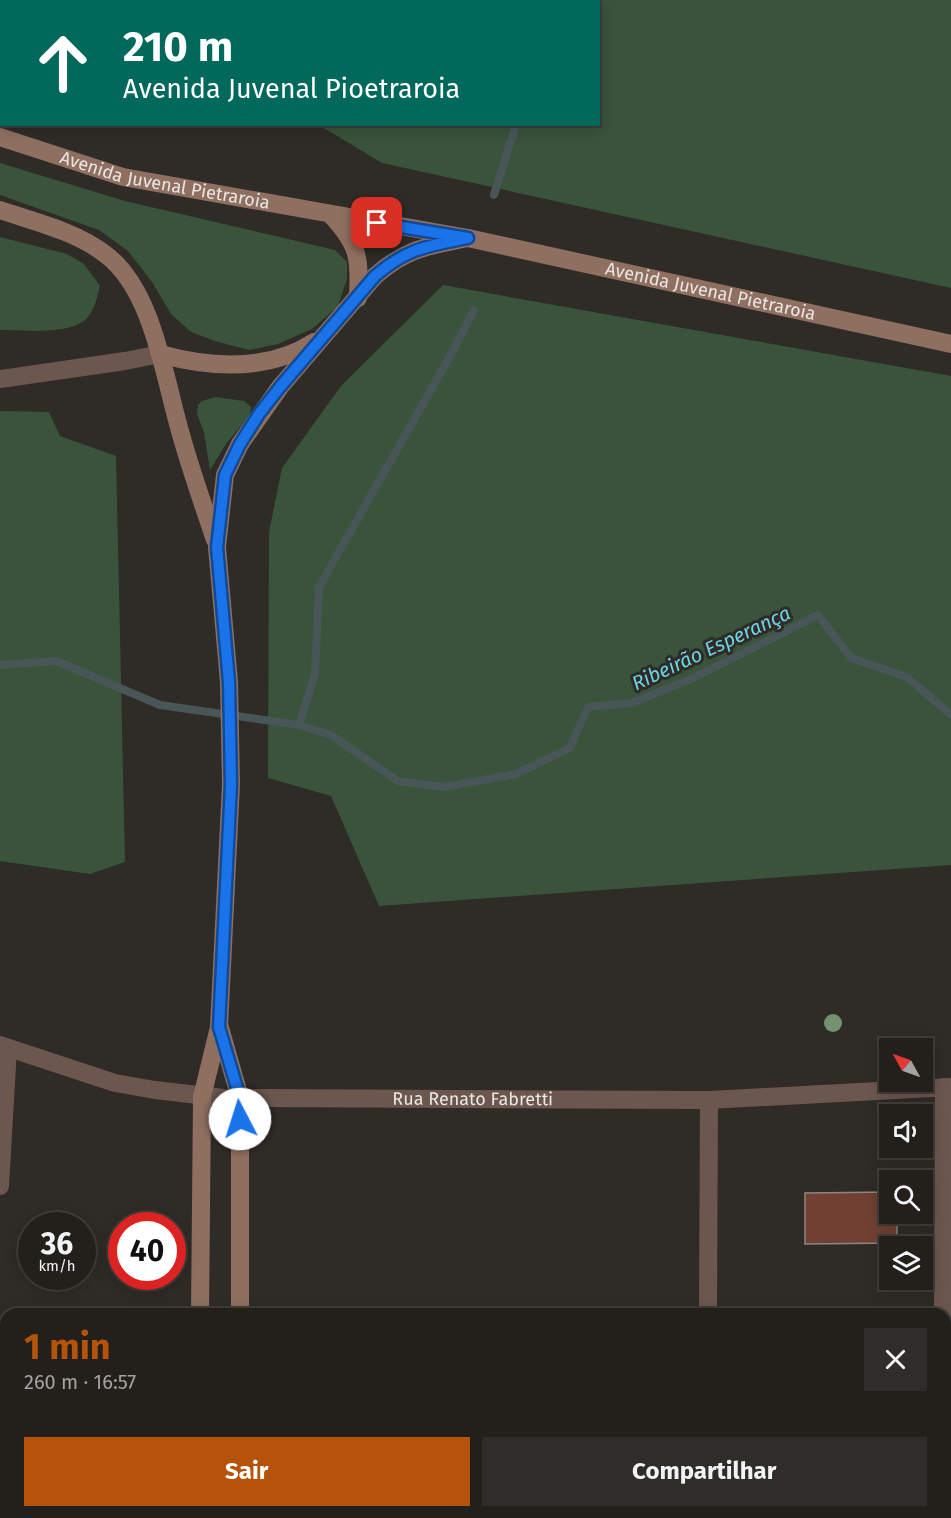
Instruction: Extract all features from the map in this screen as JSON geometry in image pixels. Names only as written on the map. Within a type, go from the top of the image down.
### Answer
[{"type":"street","name":"Avenida Juvenal Pietraroia","points":[[0,137],[123,177],[468,238],[951,344]]},
{"type":"street","points":[[0,210],[80,238],[106,255],[127,278],[144,307],[160,354],[180,432],[217,547]]},
{"type":"street","points":[[331,215],[346,231],[356,252],[359,274],[357,297]]},
{"type":"street","points":[[200,1308],[202,1097],[219,1027],[231,784],[229,682],[217,547],[225,475],[240,444],[280,387],[375,276],[390,263],[407,253],[422,247],[468,238]]},
{"type":"street","points":[[0,379],[160,354],[189,362],[250,364],[277,359],[304,348],[328,333]]},
{"type":"street","points":[[219,1027],[240,1098],[240,1308]]},
{"type":"street","points":[[0,1186],[4,1046]]},
{"type":"street","name":"Rua Renato Fabretti","points":[[4,1046],[115,1083],[202,1097],[709,1100],[947,1087]]},
{"type":"street","points":[[943,1308],[947,1087]]},
{"type":"street","points":[[708,1308],[709,1100]]},
{"type":"green space","points":[[600,0],[951,0],[951,288],[382,163],[321,126],[600,126]]},
{"type":"green space","points":[[0,163],[125,201],[335,250],[347,262],[347,279],[338,306],[312,329],[278,344],[249,350],[191,332],[171,314],[152,282],[128,251],[99,230],[0,195]]},
{"type":"green space","points":[[0,237],[67,254],[84,264],[100,286],[94,307],[88,317],[71,327],[47,331],[0,330]]},
{"type":"green space","points":[[443,285],[951,376],[951,865],[379,906],[331,796],[268,778],[269,532],[282,468],[341,386]]},
{"type":"green space","points":[[215,397],[244,401],[251,407],[250,415],[226,444],[210,470],[204,432],[197,414],[198,405],[202,401]]},
{"type":"green space","points":[[0,411],[49,412],[60,436],[116,456],[125,862],[90,874],[0,861]]},
{"type":"building","points":[[879,1192],[879,1224],[897,1224],[897,1236],[879,1236],[879,1243],[805,1244],[805,1193]]},
{"type":"waterway","points":[[494,195],[515,126]]},
{"type":"waterway","points":[[299,725],[315,674],[319,587],[474,310]]},
{"type":"waterway","name":"Ribeirão Esperança","points":[[0,665],[56,661],[160,705],[299,725],[331,735],[398,781],[444,787],[516,774],[570,748],[588,707],[632,703],[693,678],[818,615],[851,658],[907,677],[951,715]]},
{"type":"route","points":[[240,1119],[240,1098],[219,1027],[231,784],[229,682],[217,547],[225,475],[240,444],[259,414],[375,276],[390,263],[407,253],[422,247],[468,238],[377,223]]}]
